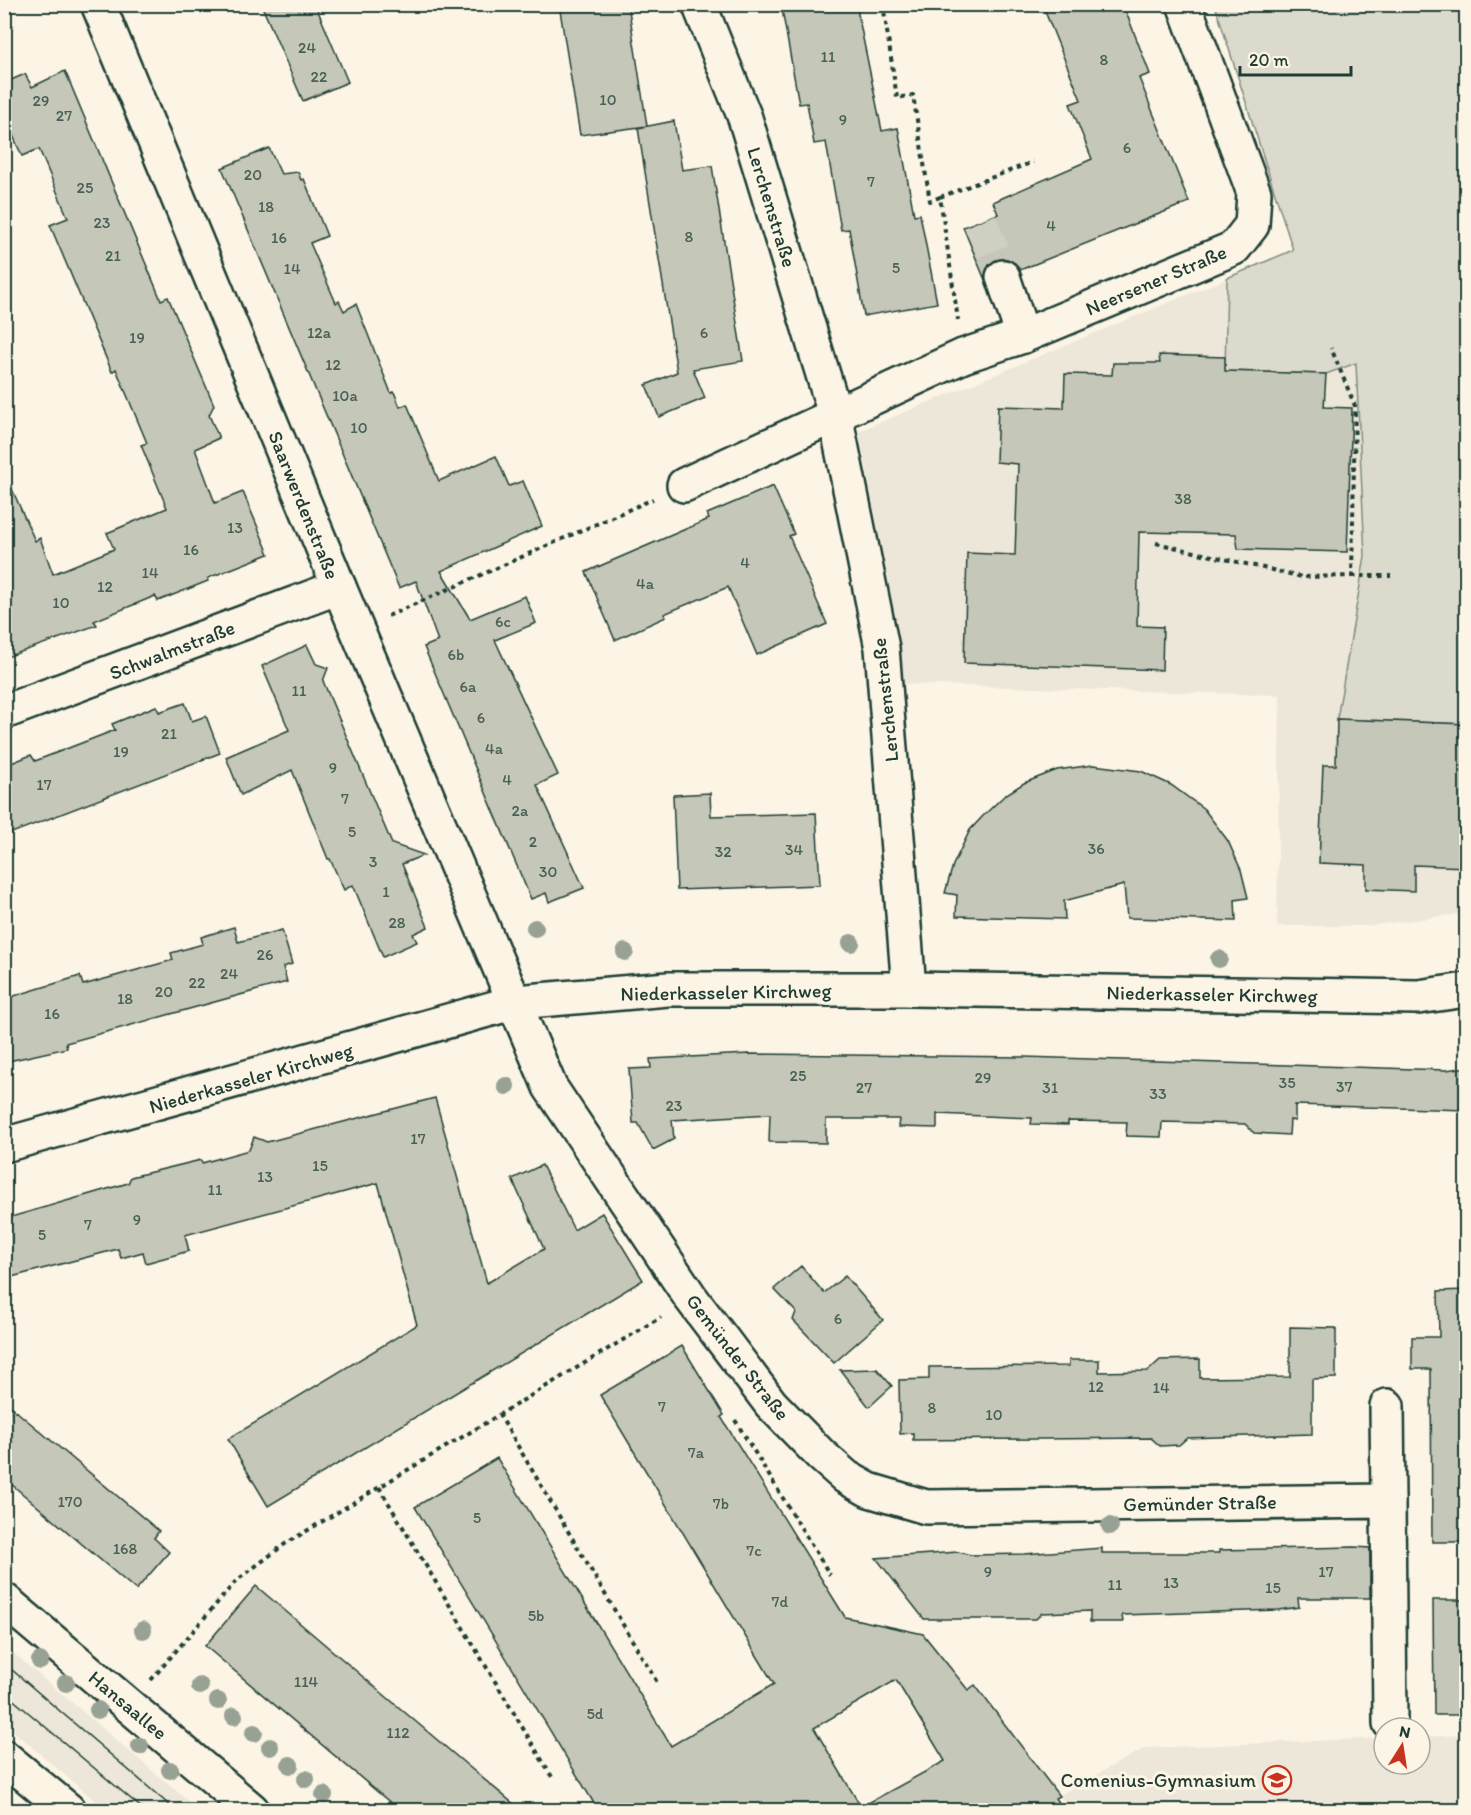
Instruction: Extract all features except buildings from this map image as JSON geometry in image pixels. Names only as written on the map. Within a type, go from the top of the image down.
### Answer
[{"type":"street","name":"Saarwerdenstraße","points":[[98,4],[357,630],[516,1002]]},
{"type":"street","name":"Lerchenstraße","points":[[699,4],[746,118],[835,414],[882,648],[909,989]]},
{"type":"street","name":"Neersener Straße","points":[[835,414],[963,356],[1023,336],[1234,248],[1252,225],[1254,193],[1184,4]]},
{"type":"street","points":[[1003,277],[1023,336]]},
{"type":"street","points":[[684,485],[835,414]]},
{"type":"street","name":"Schwalmstraße","points":[[4,712],[339,587]]},
{"type":"street","name":"Niederkasseler Kirchweg","points":[[4,1145],[516,1002],[668,989],[909,989],[1418,996],[1467,990]]},
{"type":"street","name":"Gemünder Straße","points":[[516,1002],[550,1087],[691,1298],[771,1404],[821,1455],[854,1481],[897,1500],[926,1507],[1388,1501]]},
{"type":"street","points":[[1387,1406],[1390,1716]]},
{"type":"street","name":"Hansaallee","points":[[4,1600],[252,1810]]},
{"type":"street","points":[[4,1757],[57,1807]]},
{"type":"path","points":[[883,4],[897,98],[913,95],[930,201],[1033,162]]},
{"type":"path","points":[[940,196],[963,356]]},
{"type":"path","points":[[1331,348],[1355,406],[1352,576]]},
{"type":"path","points":[[357,630],[684,485]]},
{"type":"path","points":[[1156,543],[1302,577],[1391,576]]},
{"type":"path","points":[[129,1706],[236,1581],[285,1544],[691,1298]]},
{"type":"path","points":[[731,1413],[830,1575]]},
{"type":"path","points":[[499,1414],[658,1684]]},
{"type":"path","points":[[379,1487],[552,1777]]},
{"type":"shaded area","points":[[1215,5],[1466,5],[1466,913],[1368,926],[1277,926],[1280,695],[901,684],[900,639],[859,431],[1293,251]]},
{"type":"shaded area","points":[[1215,5],[1466,5],[1466,724],[1337,719],[1365,556],[1356,363],[1326,374],[1225,371],[1227,278],[1293,250]]},
{"type":"shaded area","points":[[4,1647],[199,1810],[106,1810],[5,1724]]},
{"type":"shaded area","name":"Comenius-Gymnasium","points":[[1466,1735],[1466,1810],[1070,1810],[1060,1795],[1145,1748],[1372,1739],[1372,1776],[1432,1776],[1432,1736]]},
{"type":"tunnel","points":[[980,221],[1003,277]]},
{"type":"tram line","points":[[4,1663],[175,1810]]},
{"type":"tram line","points":[[4,1692],[144,1810]]},
{"type":"place","name":"Comenius-Gymnasium","points":[[1277,1780]]}]
